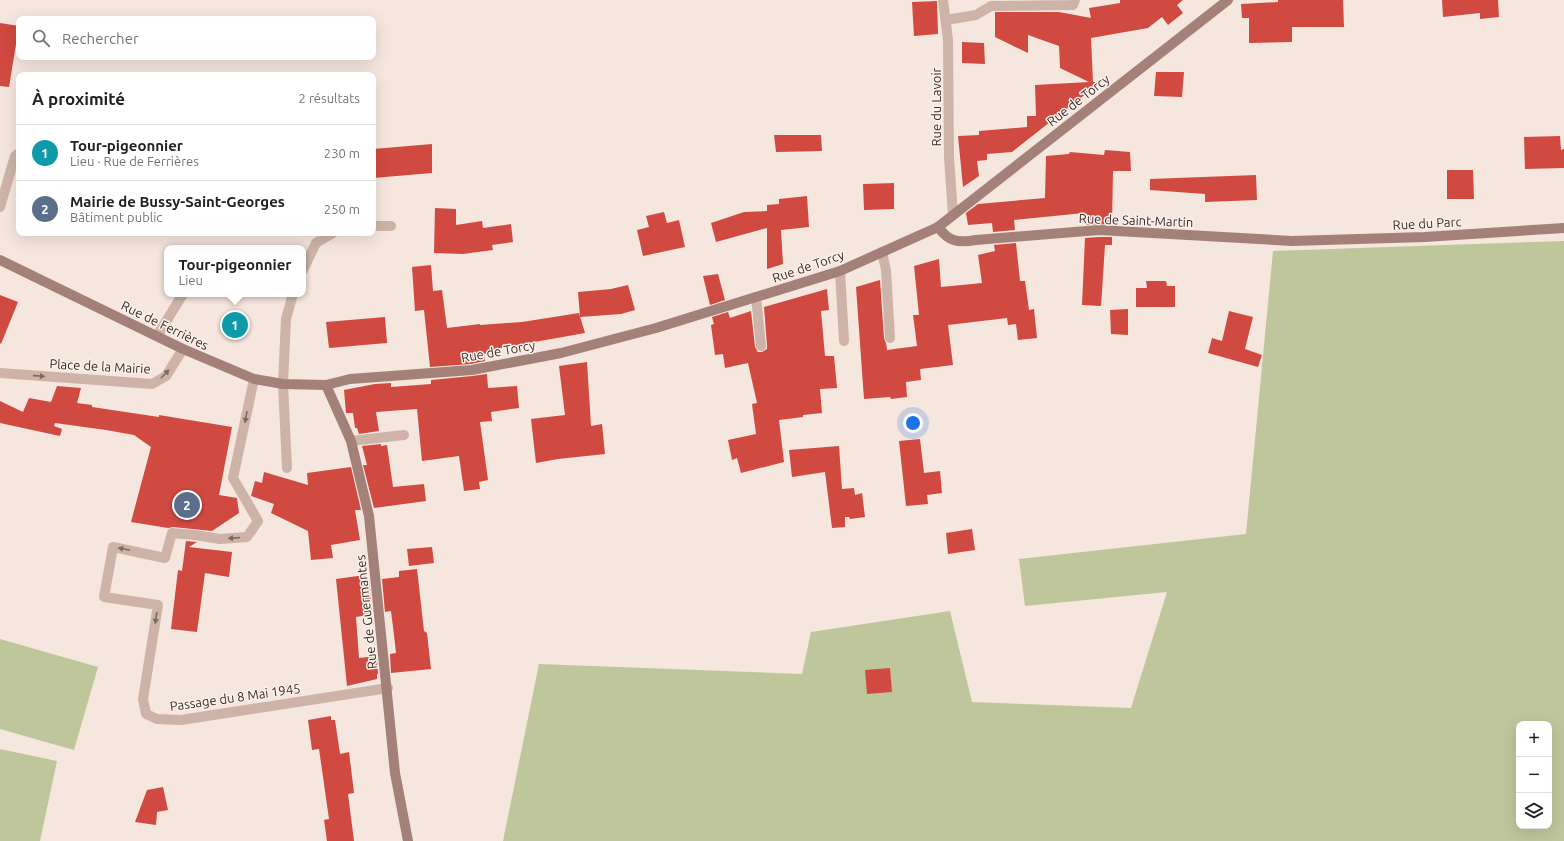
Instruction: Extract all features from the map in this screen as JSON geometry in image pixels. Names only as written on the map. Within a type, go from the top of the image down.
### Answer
[{"type":"street","name":"Rue du Lavoir","points":[[942,0],[948,40],[949,157],[954,214]]},
{"type":"street","points":[[946,20],[976,15],[991,6],[1073,5],[1075,0]]},
{"type":"street","name":"Rue de Torcy","points":[[326,385],[350,379],[472,370],[561,353],[656,328],[840,271],[938,227],[1226,1]]},
{"type":"street","points":[[0,207],[16,155]]},
{"type":"street","points":[[376,226],[391,226]]},
{"type":"street","name":"Rue de Saint-Martin","points":[[938,227],[944,236],[961,243],[976,240],[1099,230],[1292,241]]},
{"type":"street","name":"Rue du Parc","points":[[1292,241],[1425,237],[1564,228]]},
{"type":"street","points":[[306,264],[316,243],[327,236]]},
{"type":"street","points":[[882,252],[886,270],[890,338]]},
{"type":"street","name":"Rue de Ferrières","points":[[0,260],[183,349],[254,379],[283,384],[326,385]]},
{"type":"street","points":[[840,271],[844,341]]},
{"type":"street","points":[[158,336],[181,297]]},
{"type":"street","points":[[288,468],[283,384],[286,319],[291,297]]},
{"type":"street","points":[[756,297],[762,346]]},
{"type":"street","name":"Place de la Mairie","points":[[0,373],[152,384],[166,376],[183,349]]},
{"type":"street","name":"Passage du 8 Mai 1945","points":[[254,379],[233,478],[258,521],[247,537],[220,540],[195,535],[172,533],[165,558],[113,547],[104,597],[158,605],[143,699],[146,714],[157,719],[181,720],[388,688]]},
{"type":"street","name":"Rue de Guermantes","points":[[326,385],[351,441],[369,516],[388,688],[395,773],[408,841]]},
{"type":"street","points":[[351,441],[404,435]]},
{"type":"green space","points":[[1564,241],[1564,841],[503,841],[539,664],[802,674],[811,632],[950,611],[972,702],[1131,708],[1167,592],[1025,606],[1019,559],[1246,534],[1273,251]]},
{"type":"green space","points":[[0,639],[98,667],[74,750],[0,729]]},
{"type":"green space","points":[[0,749],[57,761],[40,841],[0,841]]},
{"type":"building","points":[[1120,0],[1183,0],[1177,5],[1183,13],[1168,25],[1162,17],[1148,28],[1091,38],[1093,82],[1101,82],[1012,152],[987,154],[987,160],[977,161],[979,176],[963,187],[958,136],[979,135],[979,131],[1027,127],[1027,116],[1036,116],[1035,85],[1089,82],[1060,68],[1059,46],[1028,35],[1028,53],[995,37],[995,12],[1059,12],[1091,18],[1089,8],[1120,3]]},
{"type":"building","points":[[1278,0],[1343,0],[1344,27],[1292,27],[1292,42],[1249,43],[1249,18],[1242,18],[1241,4],[1278,2]]},
{"type":"building","points":[[1442,0],[1498,0],[1499,17],[1480,19],[1480,13],[1443,17]]},
{"type":"building","points":[[937,1],[938,34],[914,36],[912,2]]},
{"type":"building","points":[[0,23],[16,26],[16,44],[9,87],[0,86]]},
{"type":"building","points":[[962,42],[984,43],[985,64],[962,63]]},
{"type":"building","points":[[1156,72],[1184,72],[1182,97],[1154,96]]},
{"type":"building","points":[[774,135],[821,135],[822,151],[776,152]]},
{"type":"building","points":[[1560,136],[1561,150],[1564,149],[1564,168],[1525,169],[1524,137]]},
{"type":"building","points":[[432,144],[432,173],[376,178],[376,149]]},
{"type":"building","points":[[1105,150],[1130,152],[1131,171],[1113,171],[1112,224],[1086,225],[1087,214],[1084,213],[1014,220],[1015,230],[993,232],[992,223],[968,225],[966,213],[978,204],[1045,198],[1046,156],[1069,154],[1070,152],[1104,155]]},
{"type":"building","points":[[1447,170],[1473,170],[1474,199],[1447,199]]},
{"type":"building","points":[[1256,175],[1257,200],[1205,202],[1205,194],[1150,190],[1150,179]]},
{"type":"building","points":[[894,183],[894,209],[864,210],[863,184]]},
{"type":"building","points":[[807,196],[809,227],[781,230],[783,264],[767,269],[767,228],[716,242],[711,223],[744,212],[767,211],[767,205],[779,204],[779,199]]},
{"type":"building","points":[[435,208],[456,209],[456,225],[482,221],[483,228],[511,224],[513,242],[492,245],[493,250],[463,254],[434,253]]},
{"type":"building","points":[[664,212],[667,223],[679,220],[685,247],[643,256],[637,230],[649,227],[646,216]]},
{"type":"building","points":[[1112,237],[1112,245],[1105,245],[1101,306],[1082,305],[1085,238]]},
{"type":"building","points":[[1016,243],[1020,281],[1025,281],[1029,310],[1034,309],[1037,338],[1018,340],[1016,324],[1008,325],[1007,318],[948,325],[953,365],[920,369],[921,380],[906,382],[907,397],[891,399],[890,397],[864,399],[856,287],[880,280],[884,338],[887,350],[917,346],[913,315],[919,315],[914,266],[939,259],[941,287],[982,283],[978,255],[995,251],[994,245]]},
{"type":"building","points":[[431,265],[433,291],[442,290],[447,328],[480,324],[522,322],[579,313],[585,333],[495,349],[496,352],[484,354],[485,361],[471,364],[430,367],[424,310],[415,311],[412,267]]},
{"type":"building","points":[[718,274],[725,300],[710,305],[703,276]]},
{"type":"building","points":[[1146,281],[1166,281],[1167,286],[1175,286],[1175,307],[1136,307],[1136,288],[1147,288]]},
{"type":"building","points":[[628,285],[635,310],[621,314],[580,317],[578,292],[611,289]]},
{"type":"building","points":[[827,289],[829,310],[821,311],[825,356],[834,356],[837,388],[820,389],[822,413],[779,420],[784,462],[741,473],[737,458],[732,460],[728,440],[756,434],[752,404],[757,403],[748,363],[725,368],[723,354],[715,355],[711,325],[714,324],[712,317],[728,312],[730,318],[751,311],[755,347],[758,352],[762,352],[767,349],[764,307]]},
{"type":"building","points":[[0,295],[18,302],[1,344],[0,343]]},
{"type":"building","points":[[1128,309],[1128,335],[1111,334],[1110,310]]},
{"type":"building","points":[[1229,311],[1253,317],[1245,349],[1262,355],[1258,367],[1208,353],[1212,338],[1222,341]]},
{"type":"building","points":[[235,312],[244,316],[248,325],[244,334],[235,338],[226,334],[222,325],[226,316]]},
{"type":"building","points":[[385,317],[387,343],[329,348],[326,322]]},
{"type":"building","points":[[587,362],[591,426],[602,424],[605,454],[536,463],[531,419],[565,415],[559,366]]},
{"type":"building","points":[[487,374],[488,388],[517,386],[519,408],[491,412],[492,421],[480,422],[488,480],[479,482],[480,489],[464,491],[459,456],[422,461],[417,409],[376,412],[379,431],[359,434],[357,428],[355,428],[353,413],[346,413],[344,390],[375,384],[391,383],[391,387],[431,384],[431,380]]},
{"type":"building","points":[[57,386],[81,388],[77,403],[92,405],[92,407],[159,417],[159,415],[232,427],[219,495],[237,498],[239,513],[212,531],[173,527],[168,528],[131,522],[151,447],[134,435],[106,430],[55,423],[54,426],[62,429],[60,436],[0,423],[0,401],[23,412],[29,398],[51,402]]},
{"type":"building","points":[[920,439],[924,473],[940,471],[942,493],[927,495],[928,504],[906,506],[899,441]]},
{"type":"building","points":[[381,444],[381,446],[387,445],[393,487],[424,484],[426,501],[374,508],[363,465],[367,465],[362,446]]},
{"type":"building","points":[[839,446],[842,489],[854,488],[855,495],[862,493],[865,517],[850,519],[849,517],[845,517],[845,527],[832,528],[825,472],[792,477],[789,450]]},
{"type":"building","points":[[351,467],[361,510],[355,510],[360,540],[331,545],[333,558],[311,560],[308,531],[271,513],[274,504],[251,496],[255,481],[262,483],[264,472],[308,485],[307,473]]},
{"type":"building","points":[[972,529],[975,550],[948,554],[946,533]]},
{"type":"building","points":[[186,541],[197,542],[189,547],[232,552],[229,577],[205,573],[197,632],[171,629],[178,570],[182,571]]},
{"type":"building","points":[[432,547],[434,563],[409,566],[407,549]]},
{"type":"building","points":[[417,569],[424,631],[427,633],[431,669],[391,673],[390,654],[396,653],[391,611],[385,612],[382,579],[399,577],[399,571]]},
{"type":"building","points":[[365,575],[365,580],[369,580],[372,614],[356,617],[359,658],[377,656],[378,674],[377,679],[347,686],[336,579]]},
{"type":"building","points":[[890,668],[892,692],[867,694],[865,670]]},
{"type":"building","points":[[331,716],[331,720],[335,720],[340,754],[349,752],[354,793],[348,794],[354,841],[327,841],[324,820],[329,819],[319,749],[312,750],[308,720]]},
{"type":"building","points":[[163,787],[168,810],[157,812],[156,825],[135,822],[147,790]]},
{"type":"place","name":"Tour-pigeonnier","points":[[235,325]]},
{"type":"place","name":"Mairie de Bussy-Saint-Georges","points":[[187,505]]}]
